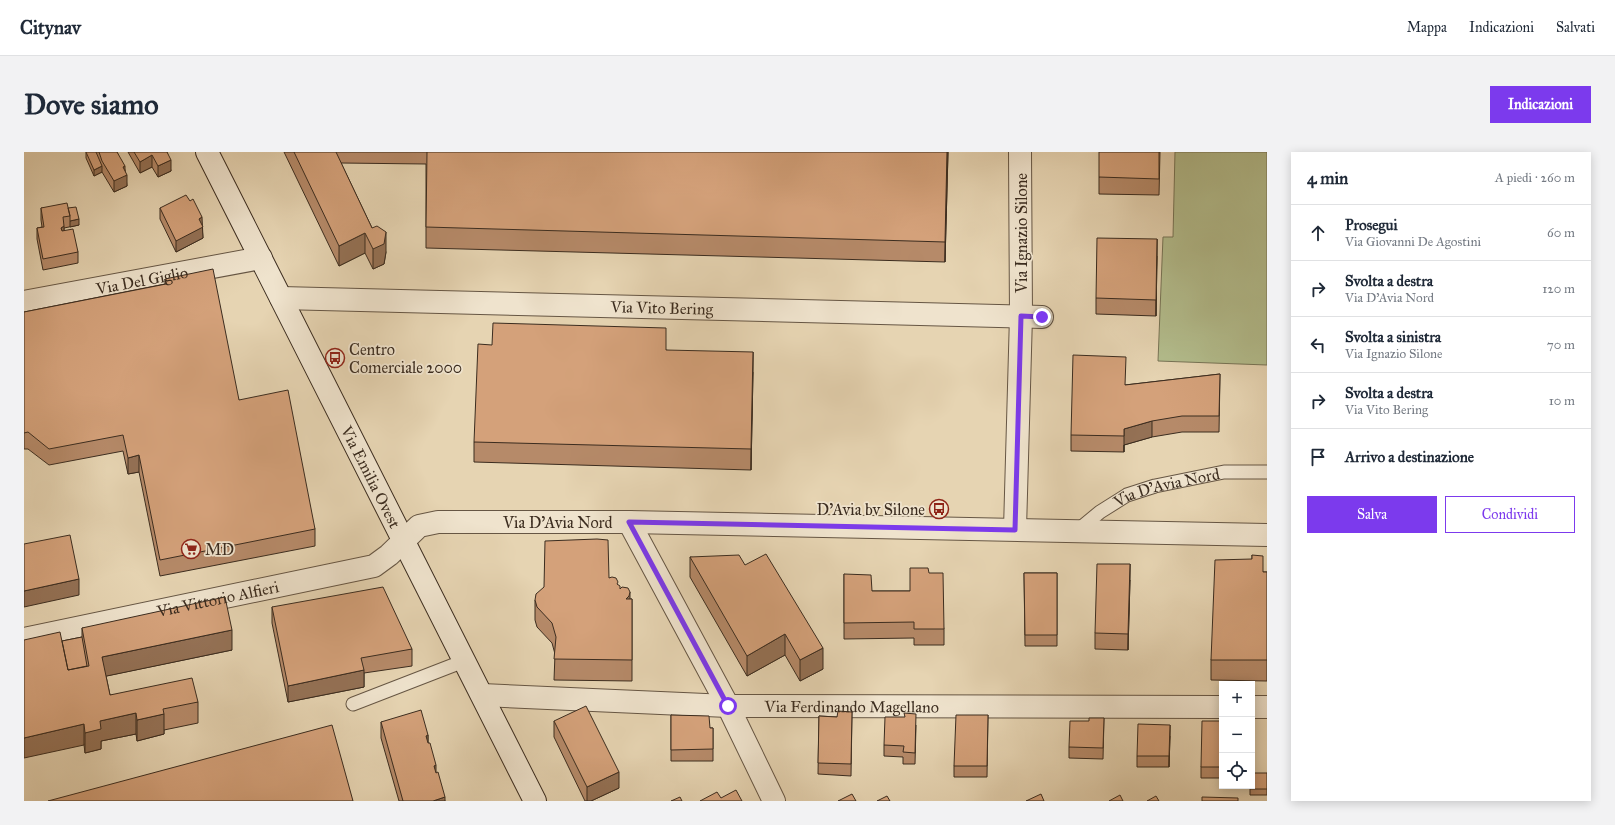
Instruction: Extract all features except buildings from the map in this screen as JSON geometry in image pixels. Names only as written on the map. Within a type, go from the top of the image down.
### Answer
[{"type":"street","name":"Via Emilia Ovest","points":[[207,152],[535,801]]},
{"type":"street","name":"Via Ignazio Silone","points":[[1015,530],[1032,317],[1020,152]]},
{"type":"street","name":"Via Del Giglio","points":[[24,302],[261,258]]},
{"type":"street","name":"Via Vito Bering","points":[[281,298],[1032,317]]},
{"type":"street","name":"Via D'Avia Nord","points":[[404,540],[419,526],[438,522],[629,522],[1267,535]]},
{"type":"street","points":[[629,522],[728,706],[774,801]]},
{"type":"street","name":"Via Vittorio Alfieri","points":[[24,639],[374,566],[389,555],[404,540]]},
{"type":"street","name":"Via Ferdinando Magellano","points":[[482,695],[728,706],[1219,707]]},
{"type":"street","points":[[1255,707],[1267,707]]},
{"type":"lane","name":"Via D'Avia Nord","points":[[1077,531],[1100,512],[1126,495],[1155,486],[1224,472],[1267,472]]},
{"type":"lane","points":[[353,704],[464,662]]},
{"type":"green space","points":[[1175,152],[1267,152],[1267,365],[1158,361],[1163,237],[1173,237]]},
{"type":"place","name":"Centro Comerciale 2000","points":[[335,358]]},
{"type":"place","name":"D'Avia bv Silone","points":[[939,509]]},
{"type":"place","name":"MD","points":[[191,549]]},
{"type":"route","points":[[728,706],[629,522],[1015,530],[1021,316],[1042,317]]}]
